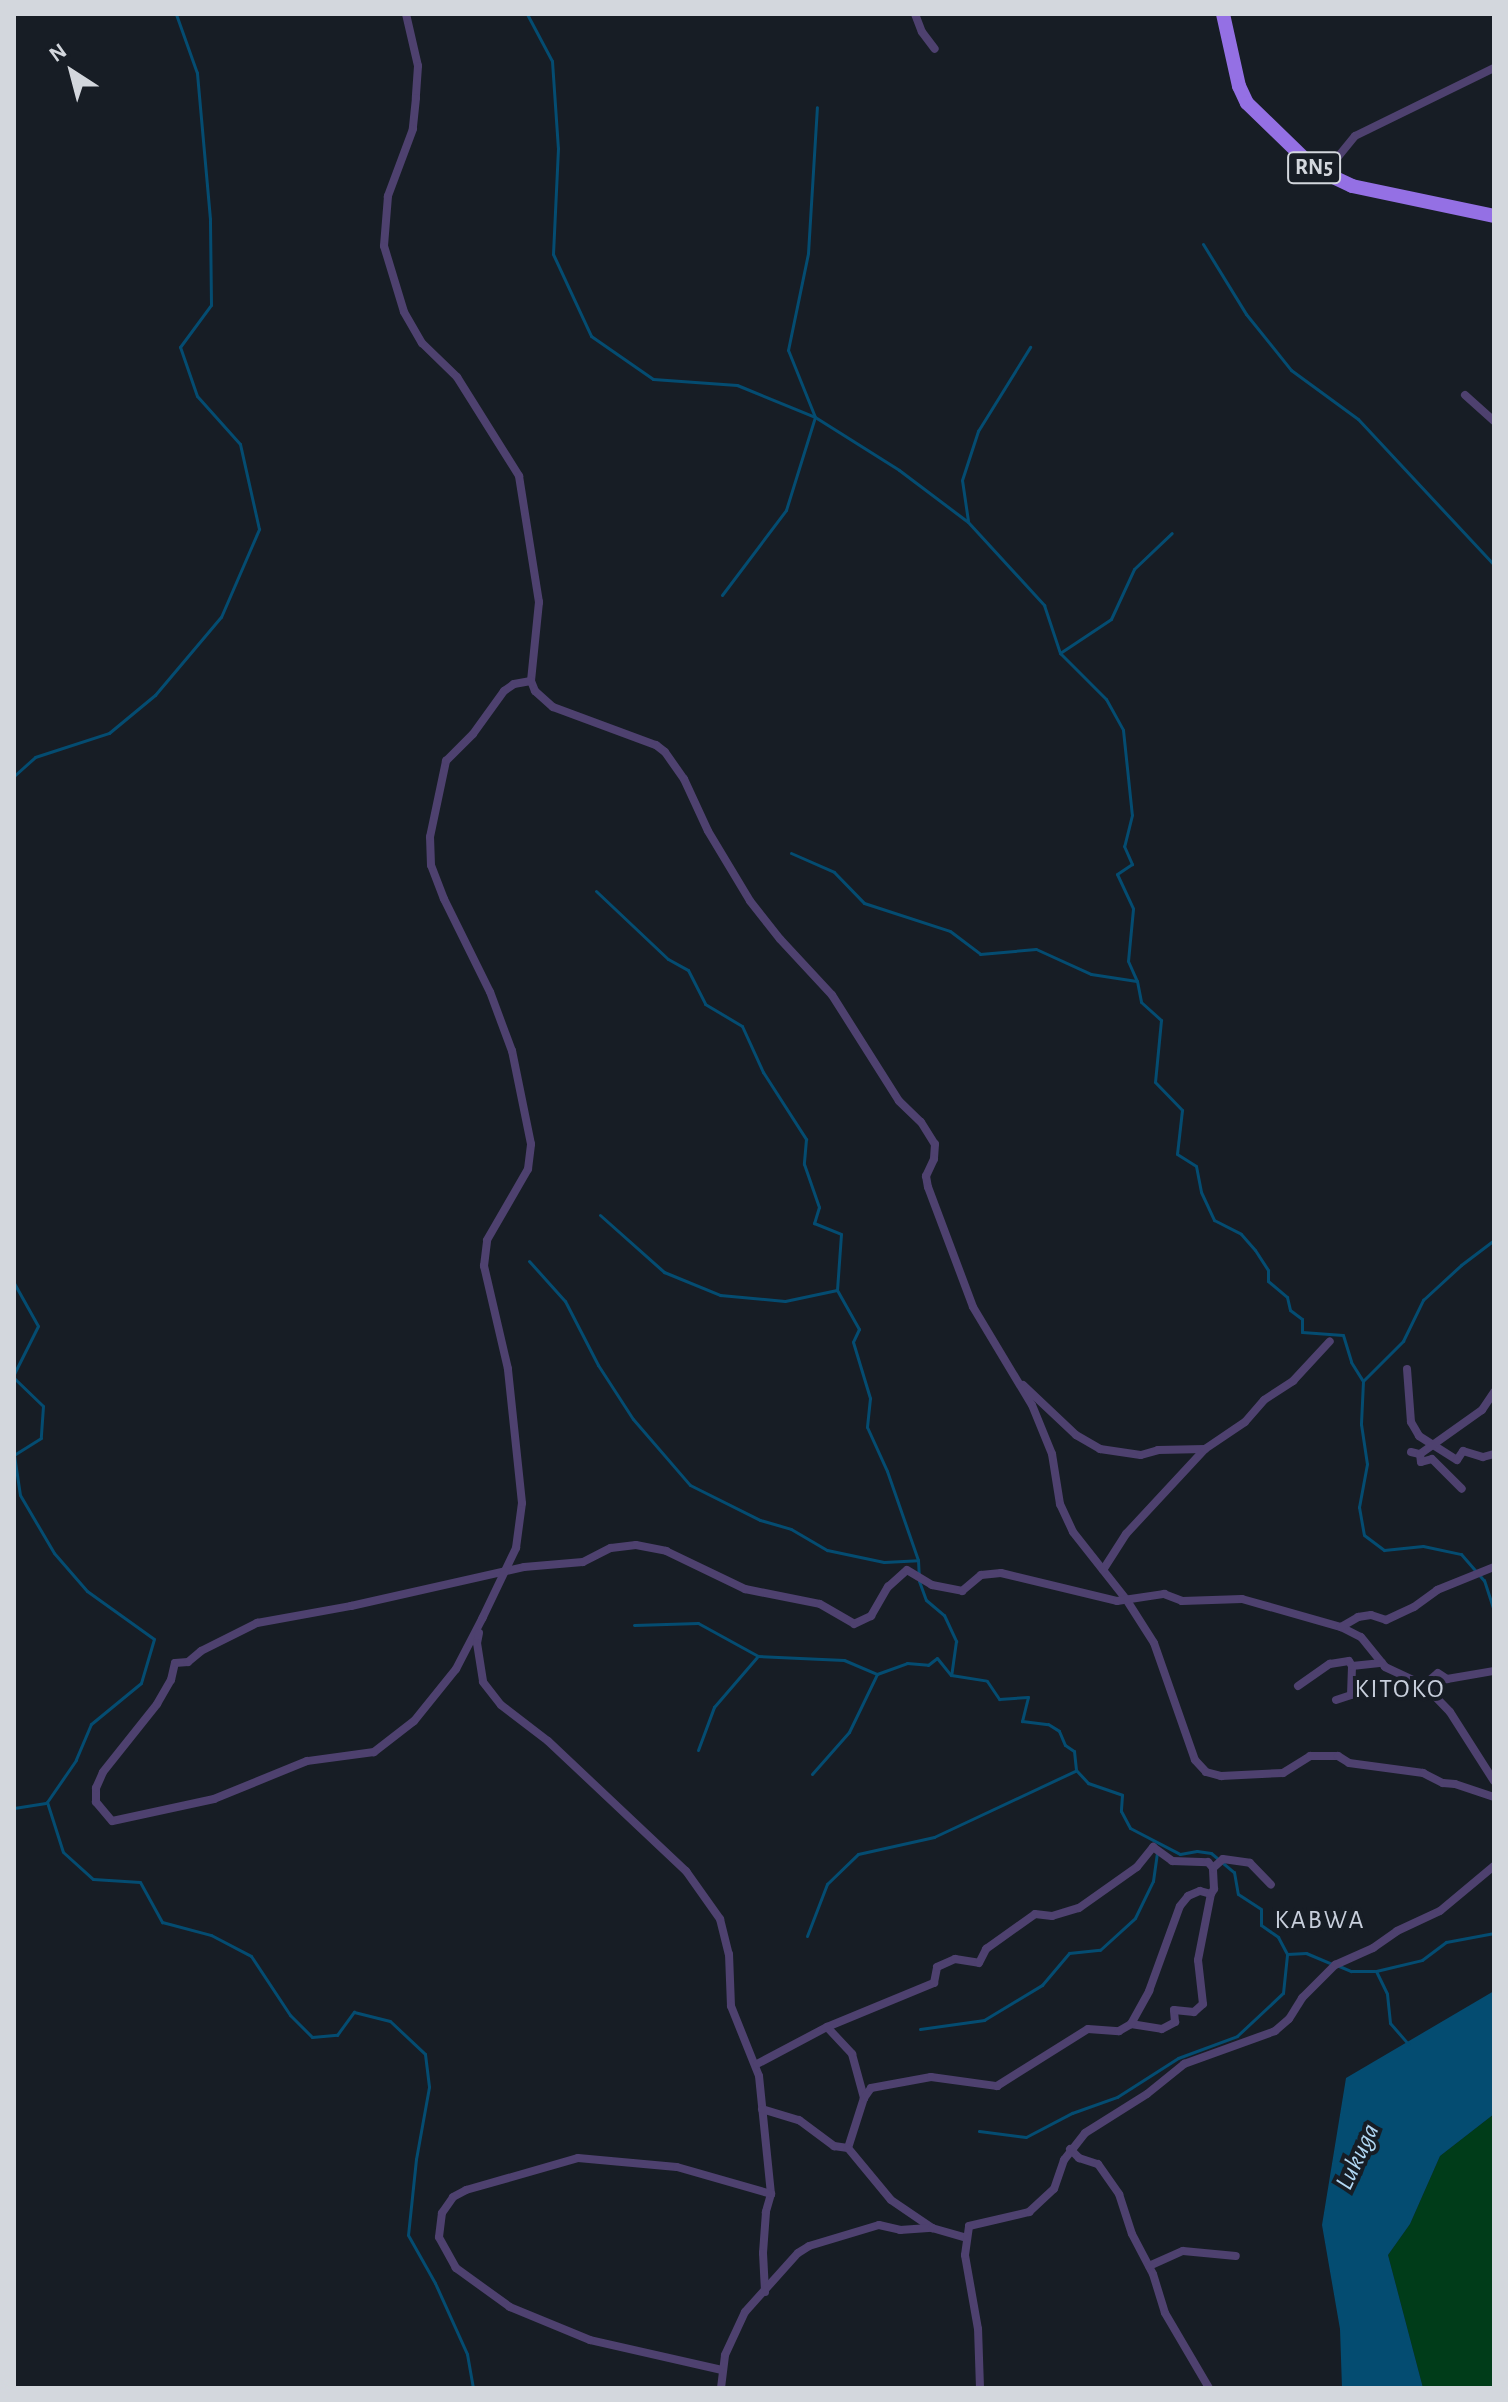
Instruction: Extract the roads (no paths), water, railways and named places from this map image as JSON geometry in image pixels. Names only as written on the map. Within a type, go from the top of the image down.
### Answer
[{"type":"highway","name":"RN5","points":[[1223,14],[1239,86],[1247,103],[1324,175],[1352,186],[1494,216]]},
{"type":"street","points":[[406,14],[418,66],[416,98],[413,129],[388,196],[384,246],[404,312],[422,343],[457,377],[519,476],[539,602],[531,681],[535,691],[553,707],[656,745],[676,766],[708,831],[750,901],[832,995],[899,1101],[921,1122],[935,1144],[934,1159],[926,1176],[973,1307],[1018,1382],[1052,1454],[1060,1504],[1067,1518],[1154,1643],[1195,1760],[1206,1772],[1221,1776],[1283,1773],[1310,1756],[1338,1756],[1349,1763],[1423,1773],[1443,1783],[1494,1797]]},
{"type":"street","points":[[915,14],[935,49]]},
{"type":"street","points":[[1324,175],[1355,136],[1494,68]]},
{"type":"street","points":[[1465,395],[1494,421]]},
{"type":"street","points":[[531,681],[514,684],[504,691],[473,734],[446,761],[430,837],[435,876],[490,992],[512,1051],[531,1144],[528,1169],[487,1240],[484,1266],[508,1369],[521,1467],[516,1548],[506,1571],[456,1669],[414,1721],[374,1752],[307,1761],[214,1799],[112,1821],[96,1802],[96,1788],[103,1772],[157,1704],[171,1680],[175,1663],[188,1662],[201,1651],[257,1623],[351,1606],[506,1571],[583,1562],[611,1548],[636,1545],[666,1551],[745,1589],[820,1604],[854,1624],[871,1616],[888,1587],[907,1570],[932,1585],[962,1591],[981,1575],[1001,1573],[1117,1601],[1164,1594],[1182,1601],[1230,1597],[1341,1627],[1361,1637],[1382,1663],[1424,1685],[1450,1712],[1478,1761],[1494,1781]]},
{"type":"street","points":[[1103,1570],[1126,1534],[1205,1449],[1245,1422],[1264,1400],[1293,1381],[1330,1341]]},
{"type":"street","points":[[1407,1369],[1411,1422],[1419,1436],[1457,1460],[1463,1451],[1476,1456],[1494,1454]]},
{"type":"street","points":[[1018,1382],[1076,1435],[1100,1449],[1141,1455],[1158,1450],[1205,1449]]},
{"type":"street","points":[[1462,1489],[1432,1459],[1421,1462],[1416,1453],[1433,1445],[1482,1410],[1494,1392]]},
{"type":"street","points":[[1341,1627],[1358,1617],[1371,1615],[1386,1620],[1414,1607],[1437,1590],[1494,1567]]},
{"type":"street","points":[[483,1617],[477,1643],[479,1664],[483,1682],[501,1705],[559,1751],[701,1888],[720,1919],[729,1954],[731,2006],[757,2064],[771,2194],[764,2228],[765,2292]]},
{"type":"street","points":[[1298,1686],[1330,1664],[1349,1661],[1352,1666],[1351,1695],[1336,1700]]},
{"type":"street","points":[[1352,1666],[1382,1663]]},
{"type":"street","points":[[1424,1685],[1438,1673],[1447,1679],[1494,1671]]},
{"type":"street","points":[[757,2064],[827,2027],[934,1983],[937,1967],[955,1959],[979,1963],[986,1949],[1035,1914],[1052,1916],[1079,1908],[1137,1867],[1153,1847],[1172,1861],[1208,1862],[1213,1868],[1214,1889],[1198,1960],[1203,2004],[1194,2012],[1174,2010],[1175,2022],[1162,2029],[1131,2024]]},
{"type":"street","points":[[1213,1868],[1223,1859],[1238,1860],[1260,1870],[1271,1885]]},
{"type":"street","points":[[980,2388],[978,2329],[965,2255],[969,2226],[1029,2212],[1054,2189],[1070,2149],[1085,2133],[1147,2094],[1184,2064],[1275,2031],[1335,1965],[1440,1911],[1494,1866]]},
{"type":"street","points":[[848,2148],[864,2098],[871,2088],[931,2077],[997,2086],[1088,2029],[1119,2031],[1131,2024],[1149,1991],[1180,1906],[1188,1896],[1200,1891],[1211,1894]]},
{"type":"street","points":[[827,2027],[852,2054],[864,2098]]},
{"type":"street","points":[[762,2109],[799,2120],[834,2146],[848,2148],[891,2200],[932,2228],[966,2238]]},
{"type":"street","points":[[1070,2149],[1079,2158],[1098,2164],[1112,2182],[1149,2266],[1165,2313],[1209,2388]]},
{"type":"street","points":[[722,2370],[590,2340],[510,2307],[456,2268],[439,2237],[442,2213],[453,2197],[466,2190],[578,2158],[677,2167],[771,2194]]},
{"type":"street","points":[[721,2388],[722,2370],[745,2312],[798,2253],[809,2246],[879,2225],[900,2230],[932,2228]]},
{"type":"street","points":[[1149,2266],[1183,2251],[1236,2256]]},
{"type":"water","name":"Lukuga","points":[[1494,1991],[1494,2114],[1440,2156],[1410,2224],[1388,2255],[1423,2388],[1342,2388],[1340,2329],[1322,2225],[1346,2078]]},
{"type":"waterway","points":[[14,776],[35,757],[109,733],[155,695],[221,617],[259,529],[240,444],[197,396],[180,347],[211,305],[210,219],[197,73],[176,14]]},
{"type":"waterway","points":[[527,14],[552,61],[558,148],[553,254],[591,336],[653,379],[737,385],[815,417],[899,470],[968,522],[1044,605],[1060,653],[1106,699],[1123,730],[1132,815],[1124,846],[1132,864],[1117,874],[1133,909],[1128,961],[1137,981],[1141,1002],[1161,1020],[1155,1082],[1182,1110],[1177,1154],[1196,1166],[1201,1192],[1214,1220],[1241,1234],[1255,1250],[1268,1270],[1268,1281],[1287,1297],[1290,1310],[1302,1319],[1302,1332],[1343,1335],[1351,1362],[1363,1381],[1361,1424],[1367,1464],[1359,1507],[1364,1535],[1384,1550],[1423,1546],[1461,1554],[1484,1580],[1494,1610]]},
{"type":"waterway","points":[[722,595],[786,510],[815,417],[788,350],[808,253],[817,107]]},
{"type":"waterway","points":[[1203,244],[1246,314],[1291,370],[1358,419],[1494,565]]},
{"type":"waterway","points":[[968,521],[962,480],[978,431],[1030,347]]},
{"type":"waterway","points":[[1060,653],[1111,619],[1134,569],[1172,533]]},
{"type":"waterway","points":[[791,853],[834,872],[864,903],[950,931],[980,954],[1036,949],[1091,974],[1136,981]]},
{"type":"waterway","points":[[596,891],[668,959],[688,970],[705,1004],[742,1026],[763,1072],[806,1139],[804,1164],[819,1207],[814,1223],[841,1234],[837,1290],[859,1329],[853,1342],[870,1398],[867,1427],[887,1471],[918,1560],[919,1581],[926,1600],[944,1615],[956,1641],[951,1675],[987,1681],[999,1699],[1028,1697],[1022,1721],[1048,1724],[1059,1731],[1065,1745],[1074,1751],[1076,1770],[1088,1783],[1122,1795],[1121,1811],[1130,1828],[1180,1854],[1197,1851],[1211,1853],[1234,1872],[1238,1894],[1261,1909],[1261,1925],[1278,1937],[1287,1954],[1306,1953],[1332,1964]]},
{"type":"waterway","points":[[600,1215],[664,1272],[720,1295],[785,1301],[837,1290]]},
{"type":"waterway","points":[[1363,1381],[1403,1341],[1423,1300],[1494,1240]]},
{"type":"waterway","points":[[529,1261],[565,1301],[598,1365],[633,1419],[690,1485],[760,1520],[791,1529],[827,1550],[884,1562],[918,1560]]},
{"type":"waterway","points":[[14,1283],[38,1326],[14,1374]]},
{"type":"waterway","points":[[14,1378],[43,1406],[41,1438],[14,1455],[20,1495],[54,1553],[87,1591],[154,1639],[141,1683],[91,1724],[76,1760],[47,1802],[63,1852],[93,1879],[140,1882],[162,1922],[211,1935],[251,1956],[290,2015],[312,2037],[337,2035],[354,2012],[390,2021],[425,2054],[429,2087],[416,2159],[408,2235],[435,2283],[467,2354],[473,2388]]},
{"type":"waterway","points":[[634,1625],[698,1623],[758,1656],[844,1660],[877,1674],[907,1663],[928,1665],[937,1658],[951,1675]]},
{"type":"waterway","points":[[698,1750],[714,1707],[757,1657]]},
{"type":"waterway","points":[[812,1774],[849,1732],[877,1674]]},
{"type":"waterway","points":[[807,1936],[827,1884],[858,1854],[934,1837],[1075,1771]]},
{"type":"waterway","points":[[14,1808],[46,1803]]},
{"type":"waterway","points":[[920,2029],[984,2020],[1042,1985],[1069,1953],[1100,1950],[1135,1918],[1153,1881],[1157,1851]]},
{"type":"waterway","points":[[1376,1971],[1422,1960],[1446,1942],[1494,1933]]},
{"type":"waterway","points":[[979,2131],[1026,2137],[1072,2113],[1117,2097],[1178,2058],[1237,2036],[1283,1993],[1287,1954]]},
{"type":"waterway","points":[[1339,1966],[1351,1971],[1376,1971],[1387,1994],[1390,2023],[1408,2044]]},
{"type":"district","name":"KITOKO","points":[[1400,1690]]},
{"type":"district","name":"KABWA","points":[[1320,1921]]}]
